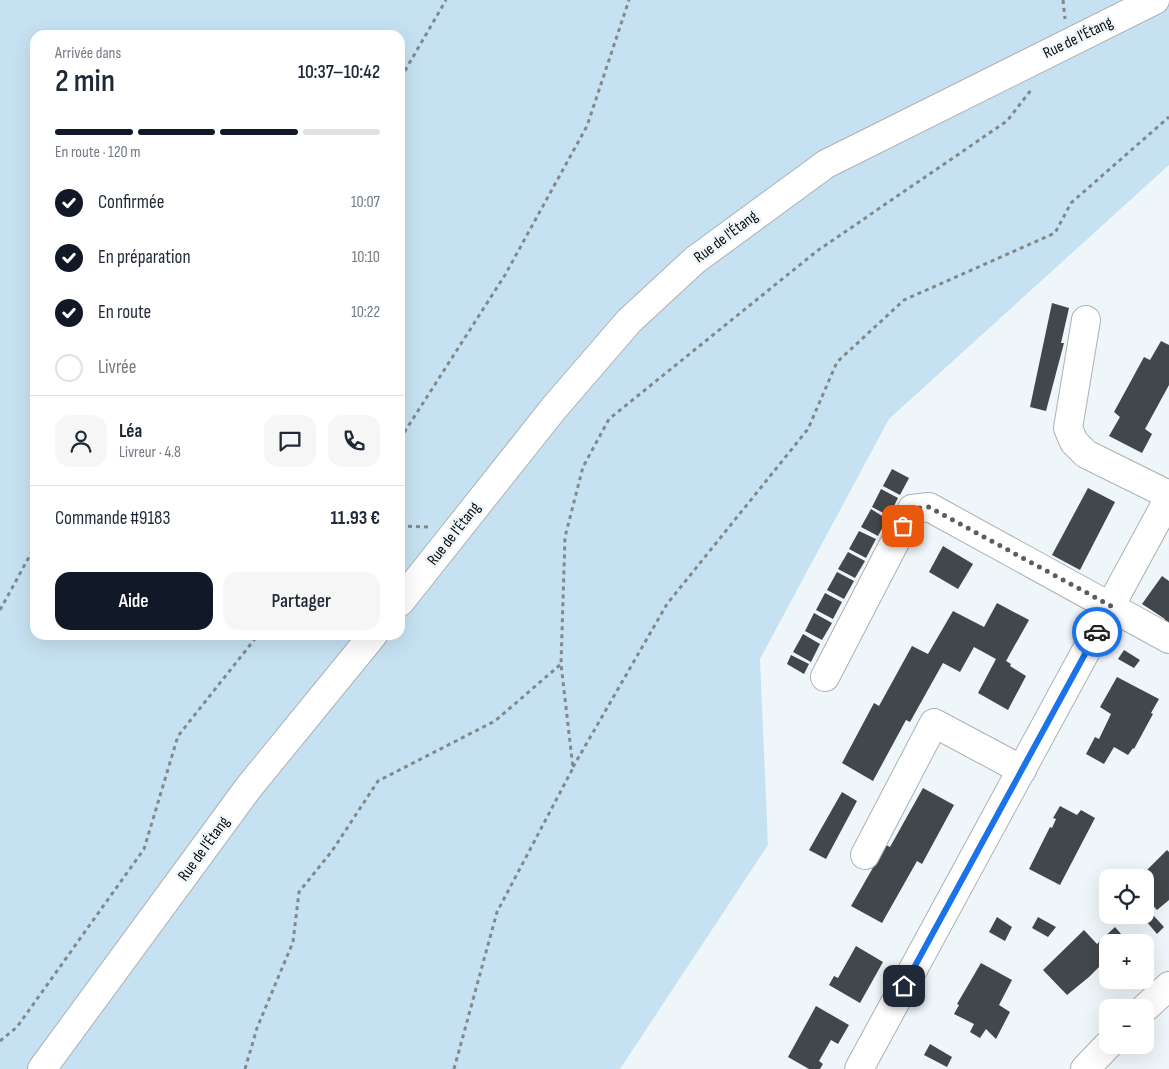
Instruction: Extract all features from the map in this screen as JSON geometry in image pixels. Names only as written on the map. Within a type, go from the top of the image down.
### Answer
[{"type":"street","name":"Rue de l'Étang","points":[[405,596],[554,408],[629,321],[695,260],[826,164],[1155,0]]},
{"type":"street","points":[[859,1069],[1169,496],[1086,454],[1074,442],[1068,428],[1086,320]]},
{"type":"street","points":[[825,677],[912,509],[929,507],[1169,639]]},
{"type":"street","name":"Rue de l'Étang","points":[[42,1069],[249,787],[369,640]]},
{"type":"street","points":[[865,855],[934,723],[1022,770]]},
{"type":"street","points":[[1154,1000],[1169,986]]},
{"type":"street","points":[[1085,1069],[1099,1054]]},
{"type":"path","points":[[405,72],[446,0]]},
{"type":"path","points":[[405,431],[505,275],[587,126],[629,0]]},
{"type":"path","points":[[573,768],[561,664],[565,537],[583,467],[609,419],[817,251],[1007,121],[1031,90]]},
{"type":"path","points":[[454,1069],[496,912],[573,768],[667,604],[808,429],[837,362],[904,300],[1055,233],[1071,203],[1169,117]]},
{"type":"path","points":[[0,610],[30,555]]},
{"type":"path","points":[[0,1041],[17,1027],[144,848],[178,736],[254,640]]},
{"type":"path","points":[[245,1069],[257,1028],[292,942],[299,892],[332,851],[378,781],[495,721],[561,664]]},
{"type":"shaded area","points":[[0,0],[1169,0],[1169,165],[889,419],[760,659],[768,845],[620,1069],[0,1069]]},
{"type":"building","points":[[1052,303],[1069,308],[1061,343],[1064,343],[1046,411],[1030,407]]},
{"type":"building","points":[[1161,341],[1169,345],[1169,385],[1145,429],[1152,434],[1142,453],[1109,436],[1120,417],[1114,412],[1144,357],[1150,360]]},
{"type":"building","points":[[892,469],[909,478],[900,495],[883,486]]},
{"type":"building","points":[[1088,488],[1115,502],[1080,570],[1052,555]]},
{"type":"building","points":[[881,489],[898,498],[889,516],[872,507]]},
{"type":"building","points":[[871,509],[887,519],[878,536],[861,527]]},
{"type":"building","points":[[859,531],[876,539],[866,558],[849,549]]},
{"type":"building","points":[[943,546],[973,564],[958,589],[929,572]]},
{"type":"building","points":[[848,552],[865,561],[855,578],[838,569]]},
{"type":"building","points":[[837,572],[854,581],[844,599],[827,590]]},
{"type":"building","points":[[1162,576],[1169,581],[1169,629],[1162,624],[1165,619],[1142,604]]},
{"type":"building","points":[[825,593],[842,602],[833,619],[816,610]]},
{"type":"building","points":[[997,603],[1029,620],[1006,661],[1011,664],[1010,666],[1026,676],[1008,710],[978,693],[996,659],[974,647],[960,672],[943,663],[910,722],[906,720],[873,781],[842,763],[874,703],[879,706],[912,646],[928,654],[953,611],[984,627]]},
{"type":"building","points":[[814,613],[832,623],[822,640],[805,631]]},
{"type":"building","points":[[803,634],[820,644],[811,662],[793,652]]},
{"type":"building","points":[[1124,650],[1140,660],[1134,668],[1118,659]]},
{"type":"building","points":[[791,655],[809,664],[804,674],[787,664]]},
{"type":"building","points":[[1117,677],[1159,699],[1134,749],[1128,755],[1114,747],[1104,764],[1086,754],[1095,737],[1099,739],[1111,714],[1100,707]]},
{"type":"building","points":[[923,788],[954,805],[922,864],[917,861],[882,923],[851,906],[886,845],[890,847]]},
{"type":"building","points":[[842,792],[857,801],[826,859],[809,850]]},
{"type":"building","points":[[1060,806],[1077,815],[1081,810],[1095,818],[1060,885],[1029,869],[1050,827],[1052,828],[1056,819],[1053,818]]},
{"type":"building","points":[[1167,850],[1169,852],[1169,900],[1157,910],[1154,907],[1154,869],[1148,869]]},
{"type":"building","points":[[1154,916],[1164,927],[1157,934],[1149,924],[1154,924]]},
{"type":"building","points":[[997,917],[1012,927],[1005,941],[989,932]]},
{"type":"building","points":[[1038,917],[1056,927],[1048,937],[1032,928]]},
{"type":"building","points":[[1115,927],[1121,934],[1108,934]]},
{"type":"building","points":[[1084,930],[1097,944],[1099,942],[1099,967],[1067,995],[1043,970]]},
{"type":"building","points":[[856,946],[883,962],[860,1003],[829,985],[834,976],[838,978]]},
{"type":"building","points":[[981,963],[1012,980],[999,1005],[1010,1012],[996,1039],[986,1029],[980,1038],[970,1032],[974,1024],[954,1014],[959,1005],[957,1004]]},
{"type":"building","points":[[816,1006],[849,1025],[838,1044],[831,1040],[819,1061],[823,1064],[820,1069],[809,1069],[788,1057]]},
{"type":"building","points":[[930,1044],[952,1057],[947,1067],[924,1055]]},
{"type":"way so far","points":[[903,526],[912,509],[929,507],[1111,606],[1097,632]]},
{"type":"route","points":[[904,986],[1097,632]]}]
